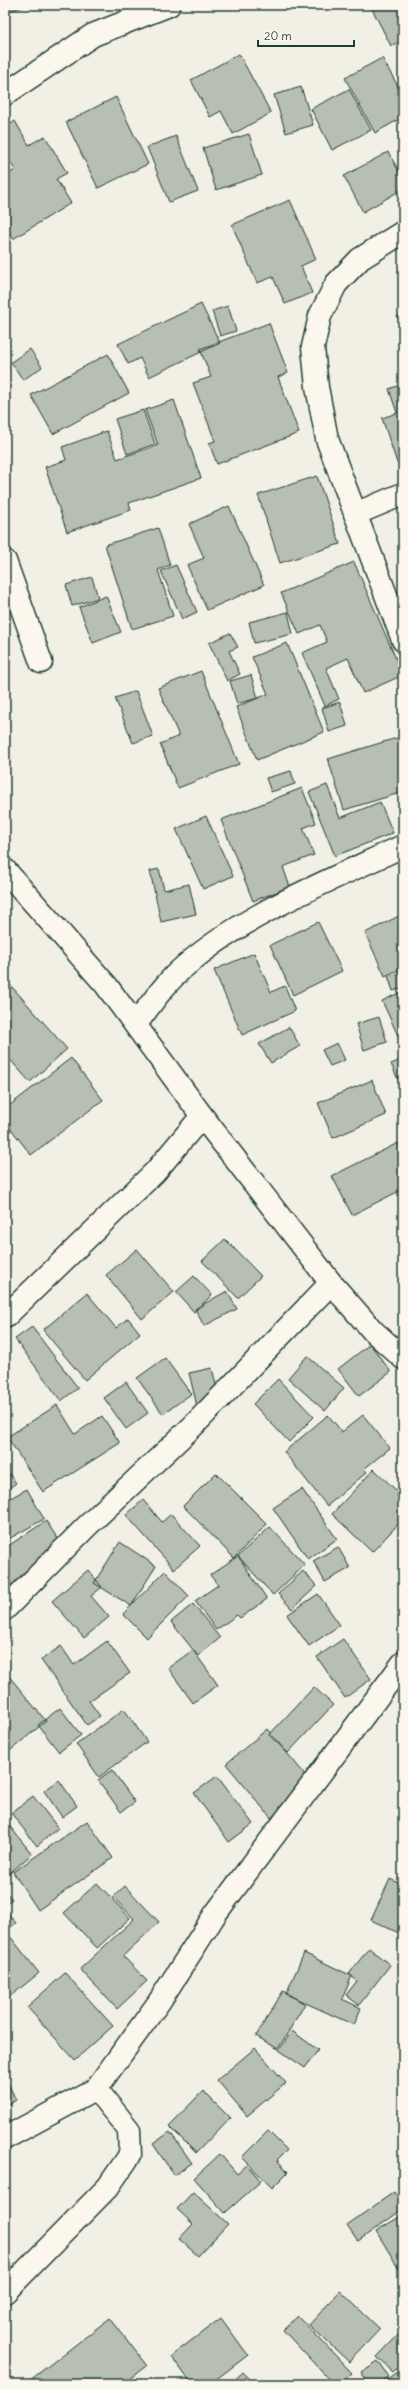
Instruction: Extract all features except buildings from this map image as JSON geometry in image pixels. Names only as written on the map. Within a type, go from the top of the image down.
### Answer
[{"type":"street","points":[[5,94],[93,35],[169,5]]},
{"type":"street","points":[[403,232],[360,259],[336,284],[320,316],[313,347],[317,387],[327,439],[403,640]]},
{"type":"street","points":[[355,514],[403,494]]},
{"type":"street","points":[[5,562],[41,662]]},
{"type":"street","points":[[136,1024],[185,966],[242,926],[309,890],[403,846]]},
{"type":"street","points":[[5,870],[106,985],[202,1116],[331,1283],[373,1331],[403,1358]]},
{"type":"street","points":[[5,1317],[155,1172],[202,1116]]},
{"type":"street","points":[[5,1609],[86,1527],[194,1425],[331,1283]]},
{"type":"street","points":[[5,2138],[96,2088],[159,2002],[216,1913],[403,1663]]},
{"type":"street","points":[[5,2292],[108,2187],[130,2155],[129,2130],[96,2088]]}]
